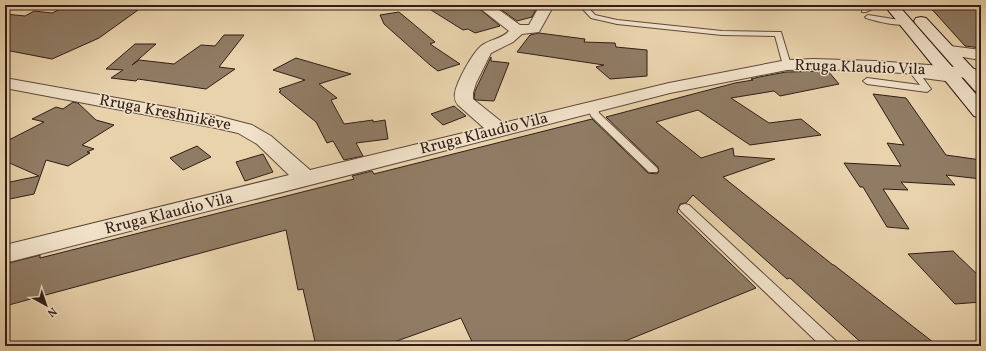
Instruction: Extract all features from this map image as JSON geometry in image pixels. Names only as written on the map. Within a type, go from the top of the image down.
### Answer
[{"type":"street","points":[[483,5],[517,30],[534,29],[547,5]]},
{"type":"street","points":[[897,6],[906,23],[962,77]]},
{"type":"street","points":[[897,6],[950,51],[981,112]]},
{"type":"street","points":[[499,130],[464,101],[464,92],[485,51],[511,37],[517,30]]},
{"type":"street","points":[[950,51],[981,55]]},
{"type":"street","name":"Rruga Klaudio Vila","points":[[5,254],[307,180],[669,88],[787,65],[814,64],[875,66],[962,77]]},
{"type":"street","name":"Rruga Kreshnikëve","points":[[5,83],[245,128],[264,140],[307,180]]},
{"type":"street","points":[[5,98],[33,88]]},
{"type":"lane","points":[[582,5],[593,17],[617,22],[722,33],[778,34],[787,65]]},
{"type":"lane","points":[[897,6],[873,6],[866,14],[886,21],[906,23]]},
{"type":"lane","points":[[867,81],[927,89],[916,75],[962,77]]},
{"type":"lane","points":[[593,107],[594,114],[653,170]]},
{"type":"lane","points":[[685,208],[831,346]]},
{"type":"building","points":[[69,5],[145,5],[99,38],[52,59],[5,50],[5,14],[25,16],[34,11],[52,13]]},
{"type":"building","points":[[423,5],[475,5],[500,26],[475,33],[468,29],[463,30]]},
{"type":"building","points":[[538,5],[532,17],[517,21],[496,6]]},
{"type":"building","points":[[928,5],[973,5],[981,10],[981,48],[965,46]]},
{"type":"building","points":[[399,12],[435,42],[430,44],[460,64],[438,71],[430,65],[384,24],[380,15]]},
{"type":"building","points":[[539,33],[585,39],[584,42],[615,43],[616,47],[647,50],[647,76],[610,79],[596,67],[604,65],[517,52],[530,35]]},
{"type":"building","points":[[224,35],[244,35],[219,67],[235,69],[206,89],[138,79],[136,81],[111,78],[123,70],[106,69],[135,44],[156,44],[132,65],[139,60],[174,64],[201,45],[215,46]]},
{"type":"building","points":[[491,57],[491,61],[509,63],[494,101],[476,100],[474,98],[475,91]]},
{"type":"building","points":[[296,58],[351,74],[319,84],[337,98],[331,100],[344,124],[385,120],[388,139],[356,143],[363,156],[344,160],[333,141],[327,143],[316,122],[279,92],[281,91],[279,89],[305,80],[273,70]]},
{"type":"building","points":[[828,71],[839,84],[780,96],[774,91],[731,98],[769,123],[801,119],[821,135],[750,145],[698,110],[656,122],[701,158],[733,148],[734,156],[775,159],[723,177],[833,265],[938,346],[865,346],[790,278],[787,279],[693,195],[686,203],[680,204],[677,212],[756,288],[613,346],[474,346],[461,318],[383,346],[316,346],[303,289],[298,290],[286,230],[5,306],[5,264],[40,255],[40,258],[354,179],[352,176],[372,171],[374,174],[592,119],[648,173],[657,174],[659,171],[658,167],[606,117],[735,83],[753,80],[751,79],[759,77],[786,72]]},
{"type":"building","points":[[873,94],[906,98],[946,155],[981,160],[981,179],[946,175],[955,185],[901,182],[908,190],[883,189],[909,229],[887,227],[863,187],[860,187],[844,163],[901,166],[887,143],[904,145]]},
{"type":"building","points":[[73,102],[78,103],[96,120],[114,125],[82,145],[94,149],[87,152],[90,153],[68,166],[46,160],[34,194],[5,200],[5,183],[39,176],[5,161],[5,142],[44,122],[32,119],[56,107],[63,109]]},
{"type":"building","points":[[454,106],[466,116],[443,125],[431,114]]},
{"type":"building","points":[[197,146],[211,157],[183,170],[170,158]]},
{"type":"building","points":[[263,154],[273,172],[245,181],[236,162]]},
{"type":"building","points":[[953,251],[981,278],[981,302],[955,304],[908,254]]}]
